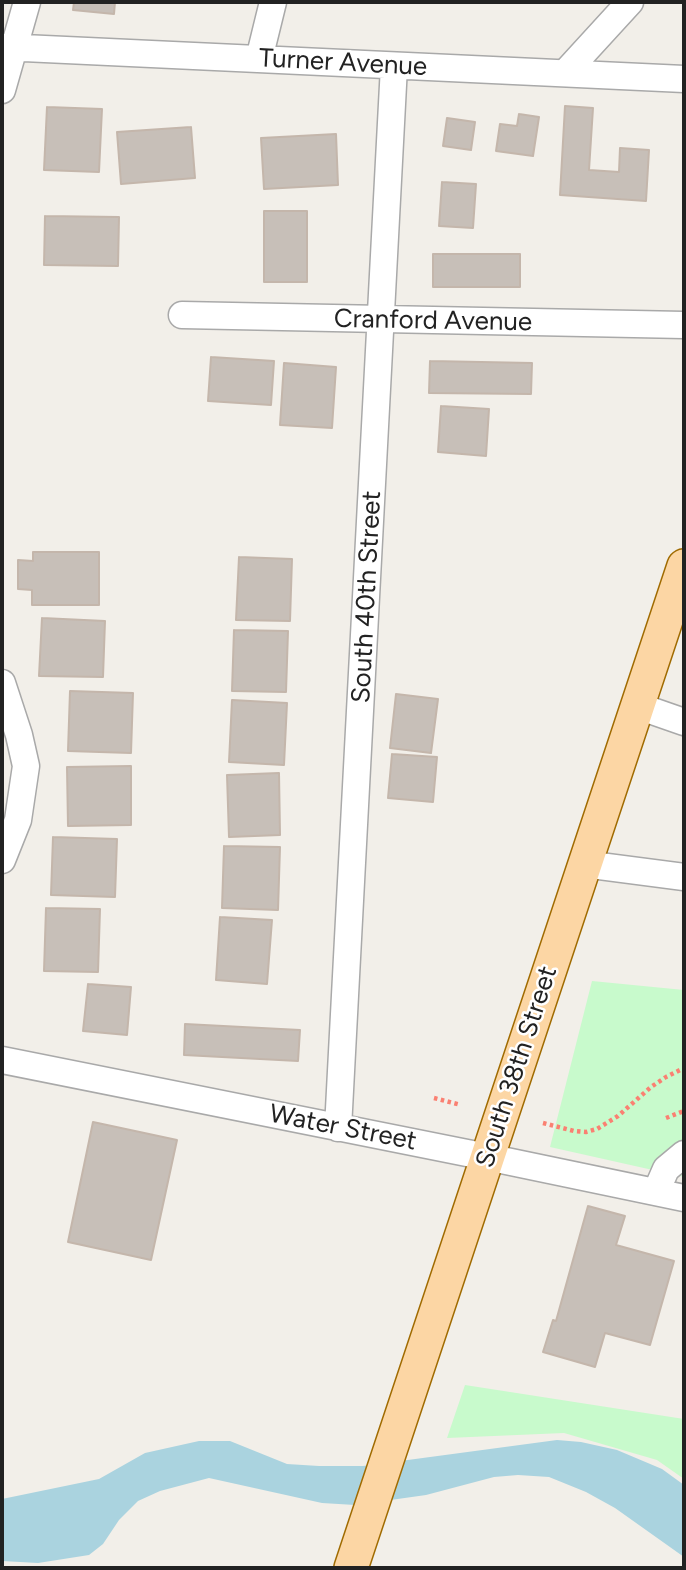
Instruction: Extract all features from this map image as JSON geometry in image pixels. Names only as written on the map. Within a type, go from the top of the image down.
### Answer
[{"type":"main road","name":"South 38th Street","points":[[352,1566],[684,566]]},
{"type":"street","points":[[2,90],[8,47],[27,2]]},
{"type":"street","points":[[259,59],[273,2]]},
{"type":"street","points":[[565,73],[630,2]]},
{"type":"street","name":"Turner Avenue","points":[[8,47],[684,79]]},
{"type":"street","name":"South 40th Street","points":[[338,1128],[394,66]]},
{"type":"street","name":"Cranford Avenue","points":[[182,315],[684,325]]},
{"type":"street","points":[[2,683],[26,766],[18,820],[2,860]]},
{"type":"street","points":[[638,706],[684,722]]},
{"type":"street","points":[[584,864],[684,877]]},
{"type":"street","name":"Water Street","points":[[2,1060],[684,1198]]},
{"type":"street","points":[[656,1192],[666,1169],[684,1154]]},
{"type":"path","points":[[543,1124],[574,1131],[597,1129],[618,1116],[658,1082],[684,1068]]},
{"type":"path","points":[[434,1098],[461,1105]]},
{"type":"path","points":[[666,1118],[684,1111]]},
{"type":"green space","points":[[592,981],[684,990],[684,1177],[550,1147]]},
{"type":"green space","points":[[465,1385],[684,1419],[684,1479],[657,1460],[564,1433],[447,1438]]},
{"type":"water","points":[[557,1440],[617,1450],[662,1469],[684,1485],[684,1557],[615,1508],[586,1492],[549,1477],[518,1475],[494,1477],[426,1495],[355,1505],[322,1503],[209,1478],[160,1491],[138,1501],[119,1520],[103,1544],[89,1555],[38,1563],[2,1561],[2,1499],[99,1479],[145,1453],[199,1441],[230,1441],[287,1464],[363,1466]]},
{"type":"building","points":[[74,2],[115,2],[114,14],[73,10]]},
{"type":"building","points":[[565,106],[593,108],[589,170],[619,172],[620,148],[649,150],[646,201],[560,195]]},
{"type":"building","points":[[47,107],[102,109],[99,172],[44,170]]},
{"type":"building","points":[[519,114],[539,117],[533,156],[496,151],[500,124],[517,126]]},
{"type":"building","points":[[447,118],[475,122],[471,150],[443,146]]},
{"type":"building","points":[[191,127],[195,178],[121,184],[117,132]]},
{"type":"building","points":[[336,134],[338,185],[264,189],[261,138]]},
{"type":"building","points":[[442,182],[476,184],[473,228],[439,226]]},
{"type":"building","points":[[264,211],[307,211],[307,282],[264,282]]},
{"type":"building","points":[[45,216],[119,217],[118,266],[44,265]]},
{"type":"building","points":[[433,254],[520,254],[520,287],[433,287]]},
{"type":"building","points":[[211,357],[274,361],[271,405],[208,401]]},
{"type":"building","points":[[430,361],[532,363],[531,394],[429,393]]},
{"type":"building","points":[[284,363],[336,367],[332,428],[280,425]]},
{"type":"building","points":[[441,406],[489,409],[486,456],[438,452]]},
{"type":"building","points":[[33,552],[99,552],[99,605],[32,605],[32,590],[18,589],[18,560],[33,561]]},
{"type":"building","points":[[239,557],[292,559],[290,621],[236,620]]},
{"type":"building","points":[[42,618],[105,621],[103,677],[39,676]]},
{"type":"building","points":[[234,630],[288,631],[286,692],[232,691]]},
{"type":"building","points":[[70,691],[133,693],[131,753],[68,751]]},
{"type":"building","points":[[396,694],[438,699],[431,753],[390,748]]},
{"type":"building","points":[[232,700],[287,703],[284,765],[229,762]]},
{"type":"building","points":[[392,754],[437,757],[433,802],[388,798]]},
{"type":"building","points":[[131,766],[131,825],[68,826],[67,767]]},
{"type":"building","points":[[279,773],[280,835],[229,837],[227,775]]},
{"type":"building","points":[[53,837],[117,839],[115,897],[51,895]]},
{"type":"building","points":[[224,846],[280,847],[278,910],[222,908]]},
{"type":"building","points":[[46,908],[100,909],[98,972],[44,971]]},
{"type":"building","points":[[220,917],[272,920],[267,984],[216,980]]},
{"type":"building","points":[[88,984],[131,987],[127,1035],[83,1031]]},
{"type":"building","points":[[185,1024],[300,1030],[298,1061],[184,1055]]},
{"type":"building","points":[[93,1122],[177,1140],[151,1260],[68,1242]]},
{"type":"building","points":[[588,1206],[625,1216],[616,1245],[674,1261],[650,1345],[605,1333],[595,1367],[543,1352],[553,1320],[556,1321]]}]
